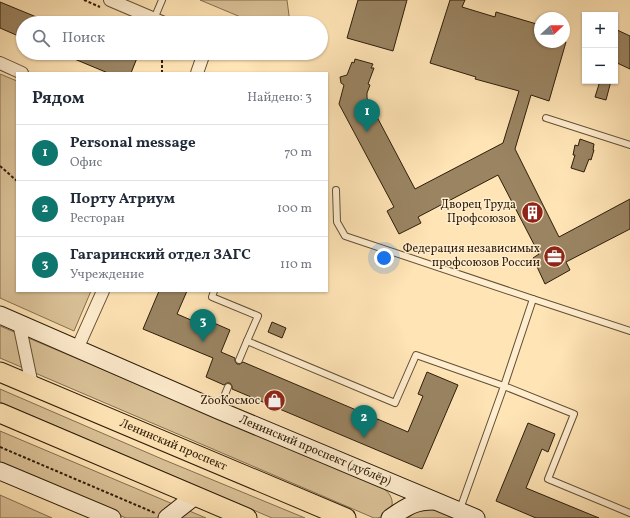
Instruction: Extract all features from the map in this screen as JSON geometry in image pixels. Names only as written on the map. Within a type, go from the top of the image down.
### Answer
[{"type":"main road","name":"Ленинский проспект","points":[[0,372],[346,518]]},
{"type":"main road","points":[[0,413],[247,518]]},
{"type":"street","points":[[110,0],[147,16]]},
{"type":"street","points":[[197,72],[202,60]]},
{"type":"street","points":[[0,63],[20,72]]},
{"type":"street","points":[[77,349],[103,292]]},
{"type":"street","name":"Ленинский проспект (дублёр)","points":[[0,315],[218,410],[476,518]]},
{"type":"street","points":[[19,323],[32,385]]},
{"type":"street","points":[[0,471],[112,518]]},
{"type":"street","points":[[163,516],[195,496]]},
{"type":"street","points":[[390,518],[406,506],[415,503],[436,501]]},
{"type":"lane","points":[[160,16],[162,0]]},
{"type":"lane","points":[[546,118],[630,145]]},
{"type":"lane","points":[[336,190],[336,222],[345,236],[630,330]]},
{"type":"lane","points":[[214,292],[212,297],[258,316],[239,360]]},
{"type":"lane","points":[[459,511],[504,386],[533,299]]},
{"type":"lane","points":[[247,341],[395,403],[416,355],[504,386],[574,414],[548,479],[630,513]]},
{"type":"lane","points":[[218,410],[228,387]]},
{"type":"path","points":[[162,60],[162,72]]},
{"type":"path","points":[[0,166],[16,180]]},
{"type":"path","points":[[0,446],[163,516]]},
{"type":"shaded area","points":[[200,0],[287,0],[289,16],[238,16]]},
{"type":"shaded area","points":[[0,74],[16,81],[16,292],[91,292],[74,331],[0,298]]},
{"type":"shaded area","points":[[0,326],[383,488],[391,497],[392,507],[386,515],[374,518],[0,358]]},
{"type":"shaded area","points":[[0,389],[162,459],[305,518],[272,518],[0,402]]},
{"type":"shaded area","points":[[0,431],[206,518],[126,518],[0,465]]},
{"type":"shaded area","points":[[0,495],[52,518],[0,518]]},
{"type":"shaded area","points":[[427,504],[460,518],[408,518]]},
{"type":"building","points":[[358,0],[407,0],[393,51],[347,38]]},
{"type":"building","points":[[450,0],[465,0],[462,7],[495,17],[496,12],[534,23],[534,48],[564,48],[549,101],[531,95],[515,149],[559,237],[630,199],[630,229],[566,262],[570,270],[545,284],[533,258],[539,254],[498,175],[418,217],[421,223],[399,234],[387,211],[394,207],[339,104],[344,85],[341,83],[340,77],[347,75],[352,62],[354,63],[355,59],[373,64],[371,68],[374,68],[368,84],[370,85],[367,98],[415,189],[503,143],[519,91],[475,79],[476,77],[430,63]]},
{"type":"building","points":[[0,2],[34,16],[16,16],[16,35],[0,28]]},
{"type":"building","points":[[618,30],[630,36],[630,69],[618,63]]},
{"type":"building","points":[[77,60],[136,60],[131,72],[106,72]]},
{"type":"building","points":[[599,84],[610,84],[606,100],[595,97]]},
{"type":"building","points":[[580,139],[594,144],[591,160],[589,159],[584,172],[571,168],[575,155],[573,155],[575,145],[578,146]]},
{"type":"building","points":[[159,292],[187,292],[177,314],[205,326],[207,320],[230,330],[221,352],[235,358],[237,364],[243,362],[408,432],[423,396],[418,394],[427,372],[458,385],[422,469],[232,389],[230,383],[224,385],[206,377],[213,358],[143,329]]},
{"type":"building","points":[[272,322],[286,328],[282,338],[268,332]]},
{"type":"building","points":[[528,423],[555,434],[548,452],[542,449],[526,488],[599,518],[536,518],[496,501]]},
{"type":"place","name":"Personal message","points":[[367,132]]},
{"type":"place","name":"Дворец Труда Профсоюзов","points":[[532,212]]},
{"type":"place","name":"Федерация независимых профсоюзов России","points":[[555,256]]},
{"type":"place","name":"Гагаринский отдел ЗАГС","points":[[203,342]]},
{"type":"place","name":"ZooКосмос","points":[[275,401]]},
{"type":"place","name":"Порту Атриум","points":[[364,438]]}]
